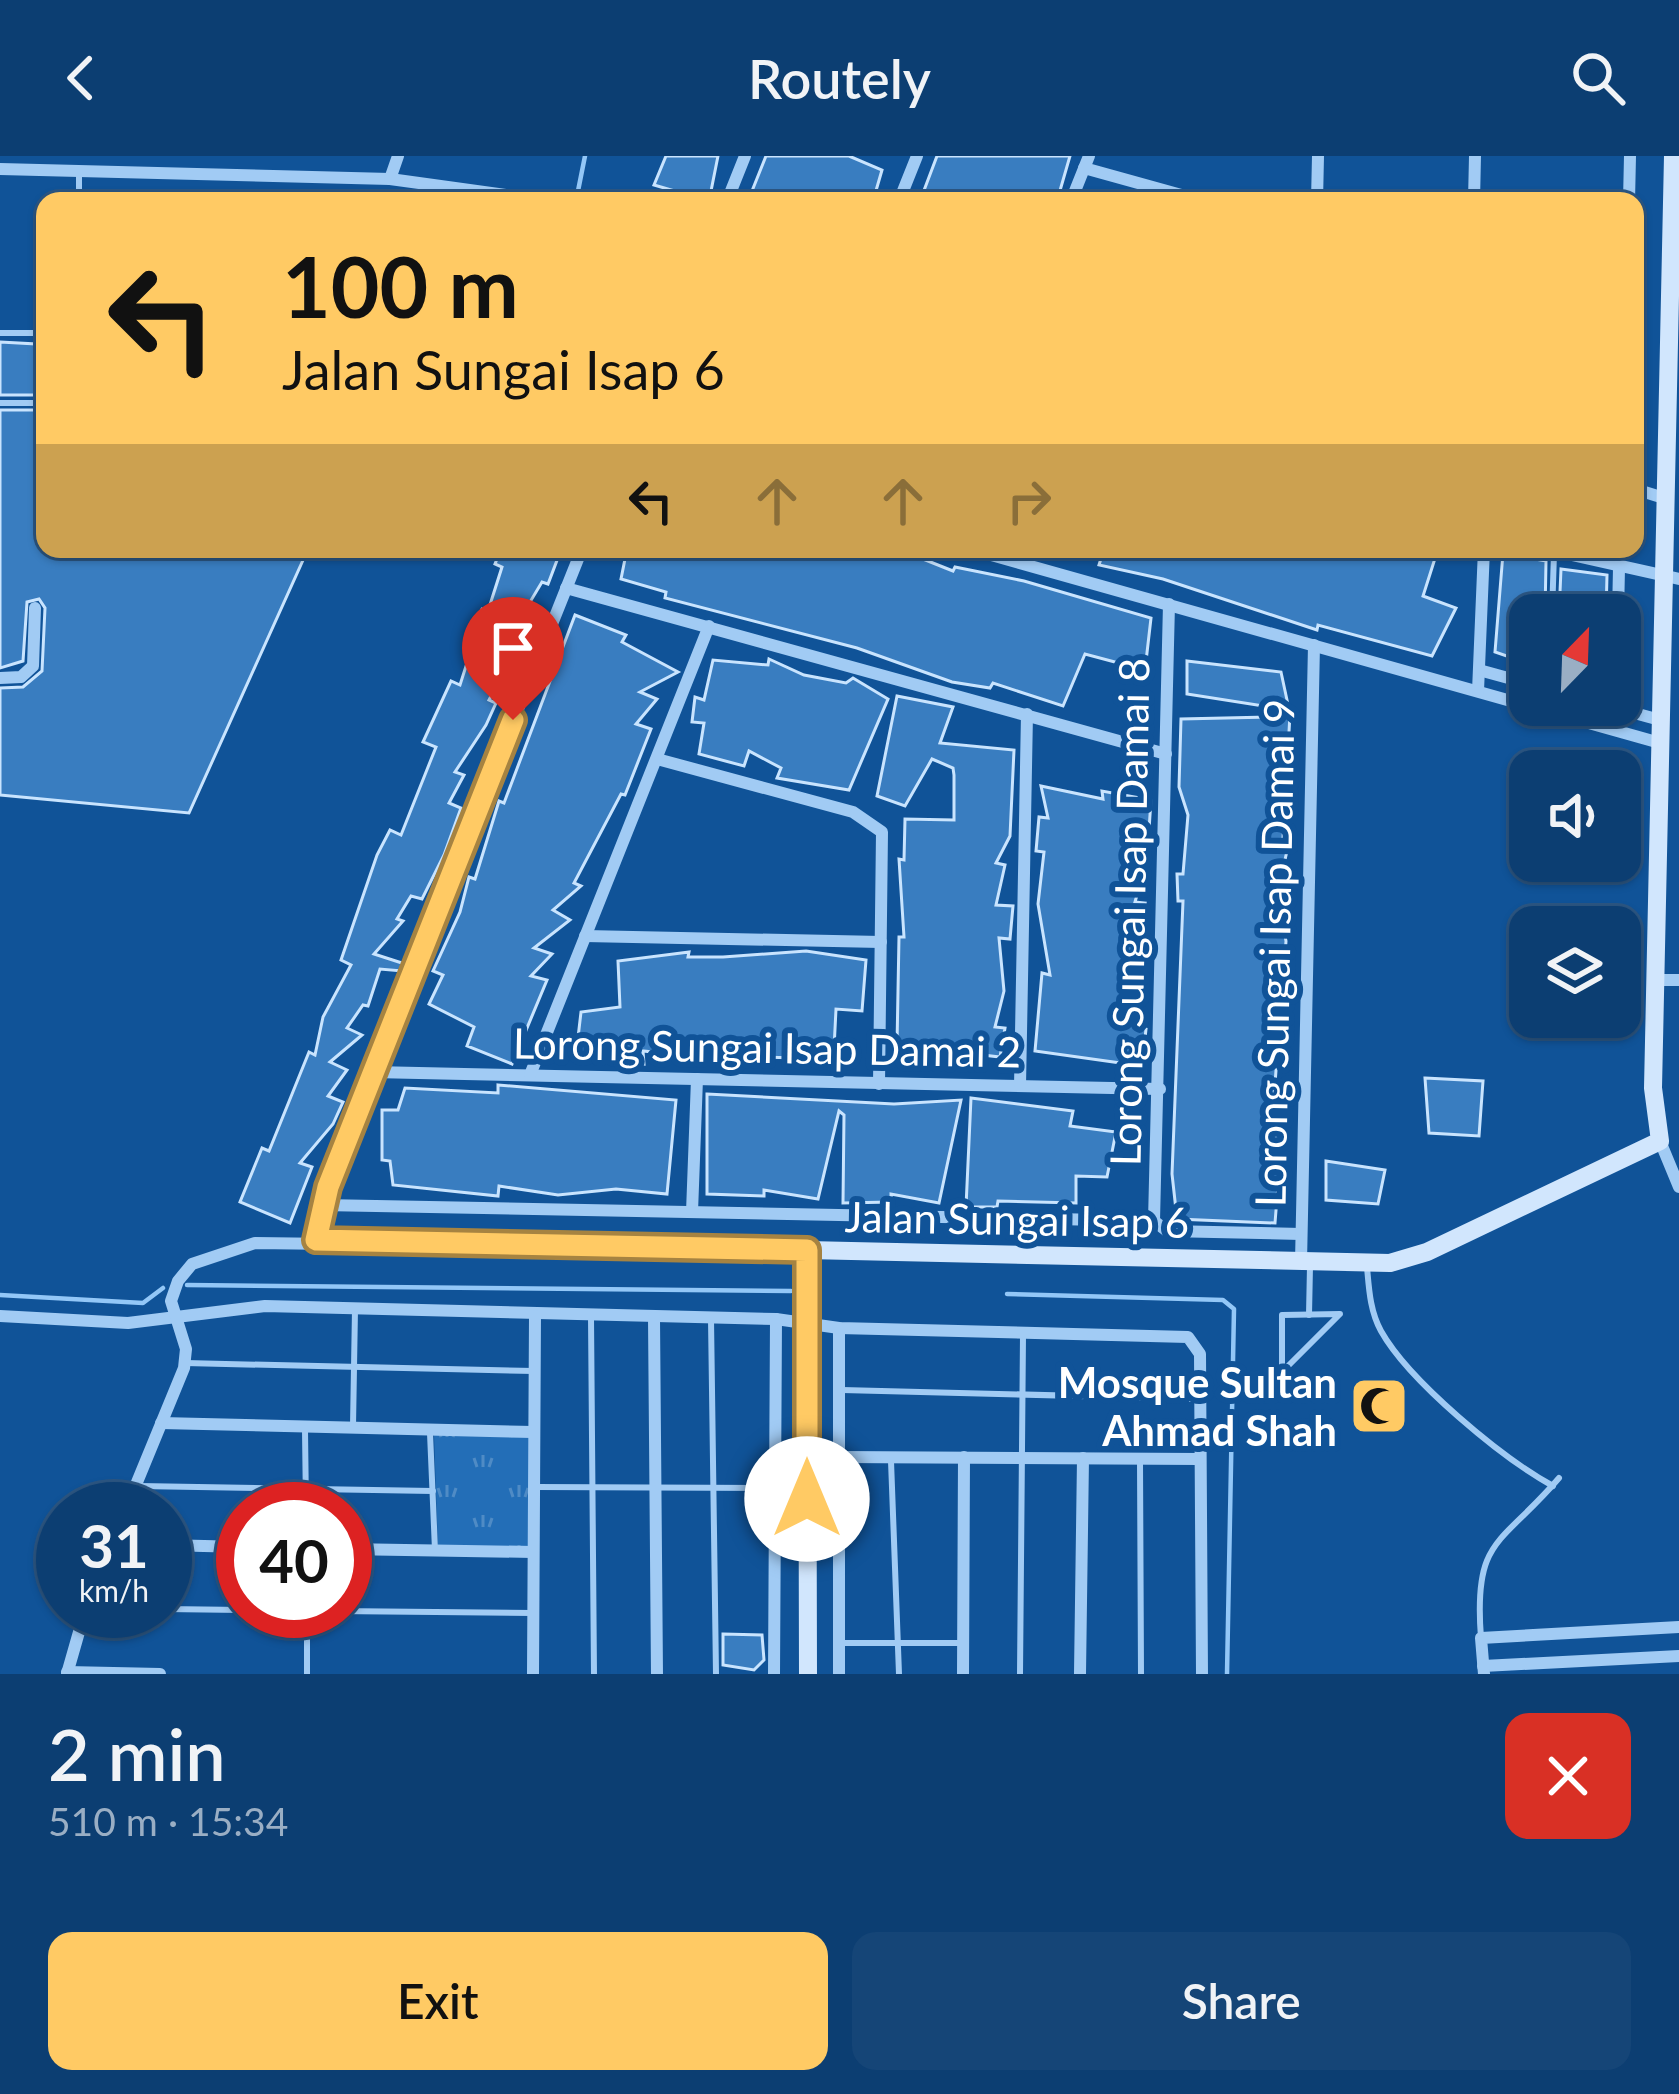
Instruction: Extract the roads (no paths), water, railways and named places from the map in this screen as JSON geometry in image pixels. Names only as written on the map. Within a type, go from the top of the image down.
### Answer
[{"type":"street","points":[[390,179],[398,156]]},
{"type":"street","points":[[731,192],[745,156]]},
{"type":"street","points":[[903,192],[917,156]]},
{"type":"street","points":[[1317,192],[1318,156]]},
{"type":"street","points":[[1474,192],[1475,156]]},
{"type":"street","points":[[1629,192],[1630,156]]},
{"type":"street","points":[[1673,156],[1667,499],[1672,579],[1660,720],[1653,1105],[1660,1141],[1679,1187]]},
{"type":"street","points":[[1075,192],[1087,162],[1176,192]]},
{"type":"street","points":[[0,169],[390,179],[485,192]]},
{"type":"street","points":[[1644,492],[1667,499]]},
{"type":"street","points":[[316,1240],[322,1205],[373,1072],[578,558]]},
{"type":"street","points":[[1003,558],[1660,743]]},
{"type":"street","points":[[1478,691],[1484,558]]},
{"type":"street","points":[[1580,558],[1672,579]]},
{"type":"street","points":[[1618,568],[1618,594]]},
{"type":"street","points":[[566,588],[1166,754]]},
{"type":"street","name":"Lorong Sungai Isap Damai 8","points":[[1154,1221],[1169,604]]},
{"type":"street","points":[[0,678],[21,677],[33,666],[35,608]]},
{"type":"street","points":[[530,1075],[709,626]]},
{"type":"street","name":"Lorong Sungai Isap Damai 9","points":[[1305,1262],[1301,1234],[1314,645]]},
{"type":"street","points":[[1479,670],[1509,678]]},
{"type":"street","points":[[1020,1087],[1027,714]]},
{"type":"street","points":[[1641,714],[1660,720]]},
{"type":"street","points":[[657,759],[853,812],[874,823],[884,842],[879,1084]]},
{"type":"street","points":[[585,936],[881,942]]},
{"type":"street","points":[[1655,980],[1679,980]]},
{"type":"street","name":"Lorong Sungai Isap Damai 2","points":[[373,1072],[1160,1089]]},
{"type":"street","points":[[692,1212],[697,1078]]},
{"type":"street","name":"Jalan Sungai Isap 6","points":[[173,1317],[172,1292],[191,1264],[255,1243],[316,1240],[1367,1264],[1426,1252],[1660,1141]]},
{"type":"street","points":[[322,1205],[1154,1221],[1167,1231],[1301,1234]]},
{"type":"street","points":[[807,1250],[808,1674]]},
{"type":"street","points":[[0,1316],[128,1323],[265,1306],[776,1319],[839,1328],[1188,1337],[1199,1347],[1202,1674]]},
{"type":"street","points":[[533,1674],[535,1316]]},
{"type":"street","points":[[138,1482],[185,1363],[184,1339],[173,1317]]},
{"type":"street","points":[[654,1318],[657,1674]]},
{"type":"street","points":[[774,1674],[776,1319]]},
{"type":"street","points":[[839,1328],[839,1674]]},
{"type":"street","points":[[161,1423],[533,1432]]},
{"type":"street","points":[[839,1457],[1200,1459]]},
{"type":"street","points":[[964,1457],[964,1674]]},
{"type":"street","points":[[1080,1674],[1083,1458]]},
{"type":"street","points":[[372,1549],[533,1552]]},
{"type":"street","points":[[1679,1628],[1481,1638],[1484,1670],[1679,1656]]},
{"type":"street","points":[[77,1638],[67,1673],[160,1674]]},
{"type":"lane","points":[[79,192],[80,171]]},
{"type":"lane","points":[[0,333],[36,333]]},
{"type":"lane","points":[[0,403],[36,404]]},
{"type":"lane","points":[[1550,558],[1551,594]]},
{"type":"lane","points":[[1305,1262],[1310,1315]]},
{"type":"lane","points":[[1367,1264],[1374,1315],[1399,1355],[1502,1454],[1553,1486]]},
{"type":"lane","points":[[352,1428],[355,1309]]},
{"type":"lane","points":[[1340,1314],[1282,1372],[1282,1315],[1310,1315],[1340,1314]]},
{"type":"lane","points":[[590,1317],[594,1674]]},
{"type":"lane","points":[[711,1318],[716,1674]]},
{"type":"lane","points":[[1020,1674],[1023,1332]]},
{"type":"lane","points":[[185,1363],[534,1371]]},
{"type":"lane","points":[[839,1390],[1200,1399]]},
{"type":"lane","points":[[305,1426],[306,1482]]},
{"type":"lane","points":[[430,1430],[435,1550]]},
{"type":"lane","points":[[891,1457],[899,1674]]},
{"type":"lane","points":[[1140,1458],[1141,1674]]},
{"type":"lane","points":[[1481,1638],[1478,1585],[1485,1559],[1495,1541],[1559,1478]]},
{"type":"lane","points":[[533,1487],[775,1488]]},
{"type":"lane","points":[[372,1490],[433,1491]]},
{"type":"lane","points":[[372,1611],[533,1613]]},
{"type":"lane","points":[[307,1638],[307,1674]]},
{"type":"lane","points":[[839,1643],[964,1643]]},
{"type":"waterway","points":[[578,192],[585,156]]},
{"type":"waterway","points":[[187,1285],[791,1291]]},
{"type":"waterway","points":[[0,1295],[143,1303],[163,1288]]},
{"type":"waterway","points":[[1007,1294],[1223,1300],[1234,1309],[1227,1674]]},
{"type":"place","name":"Mosque Sultan Ahmad Shah","points":[[1379,1406]]}]
